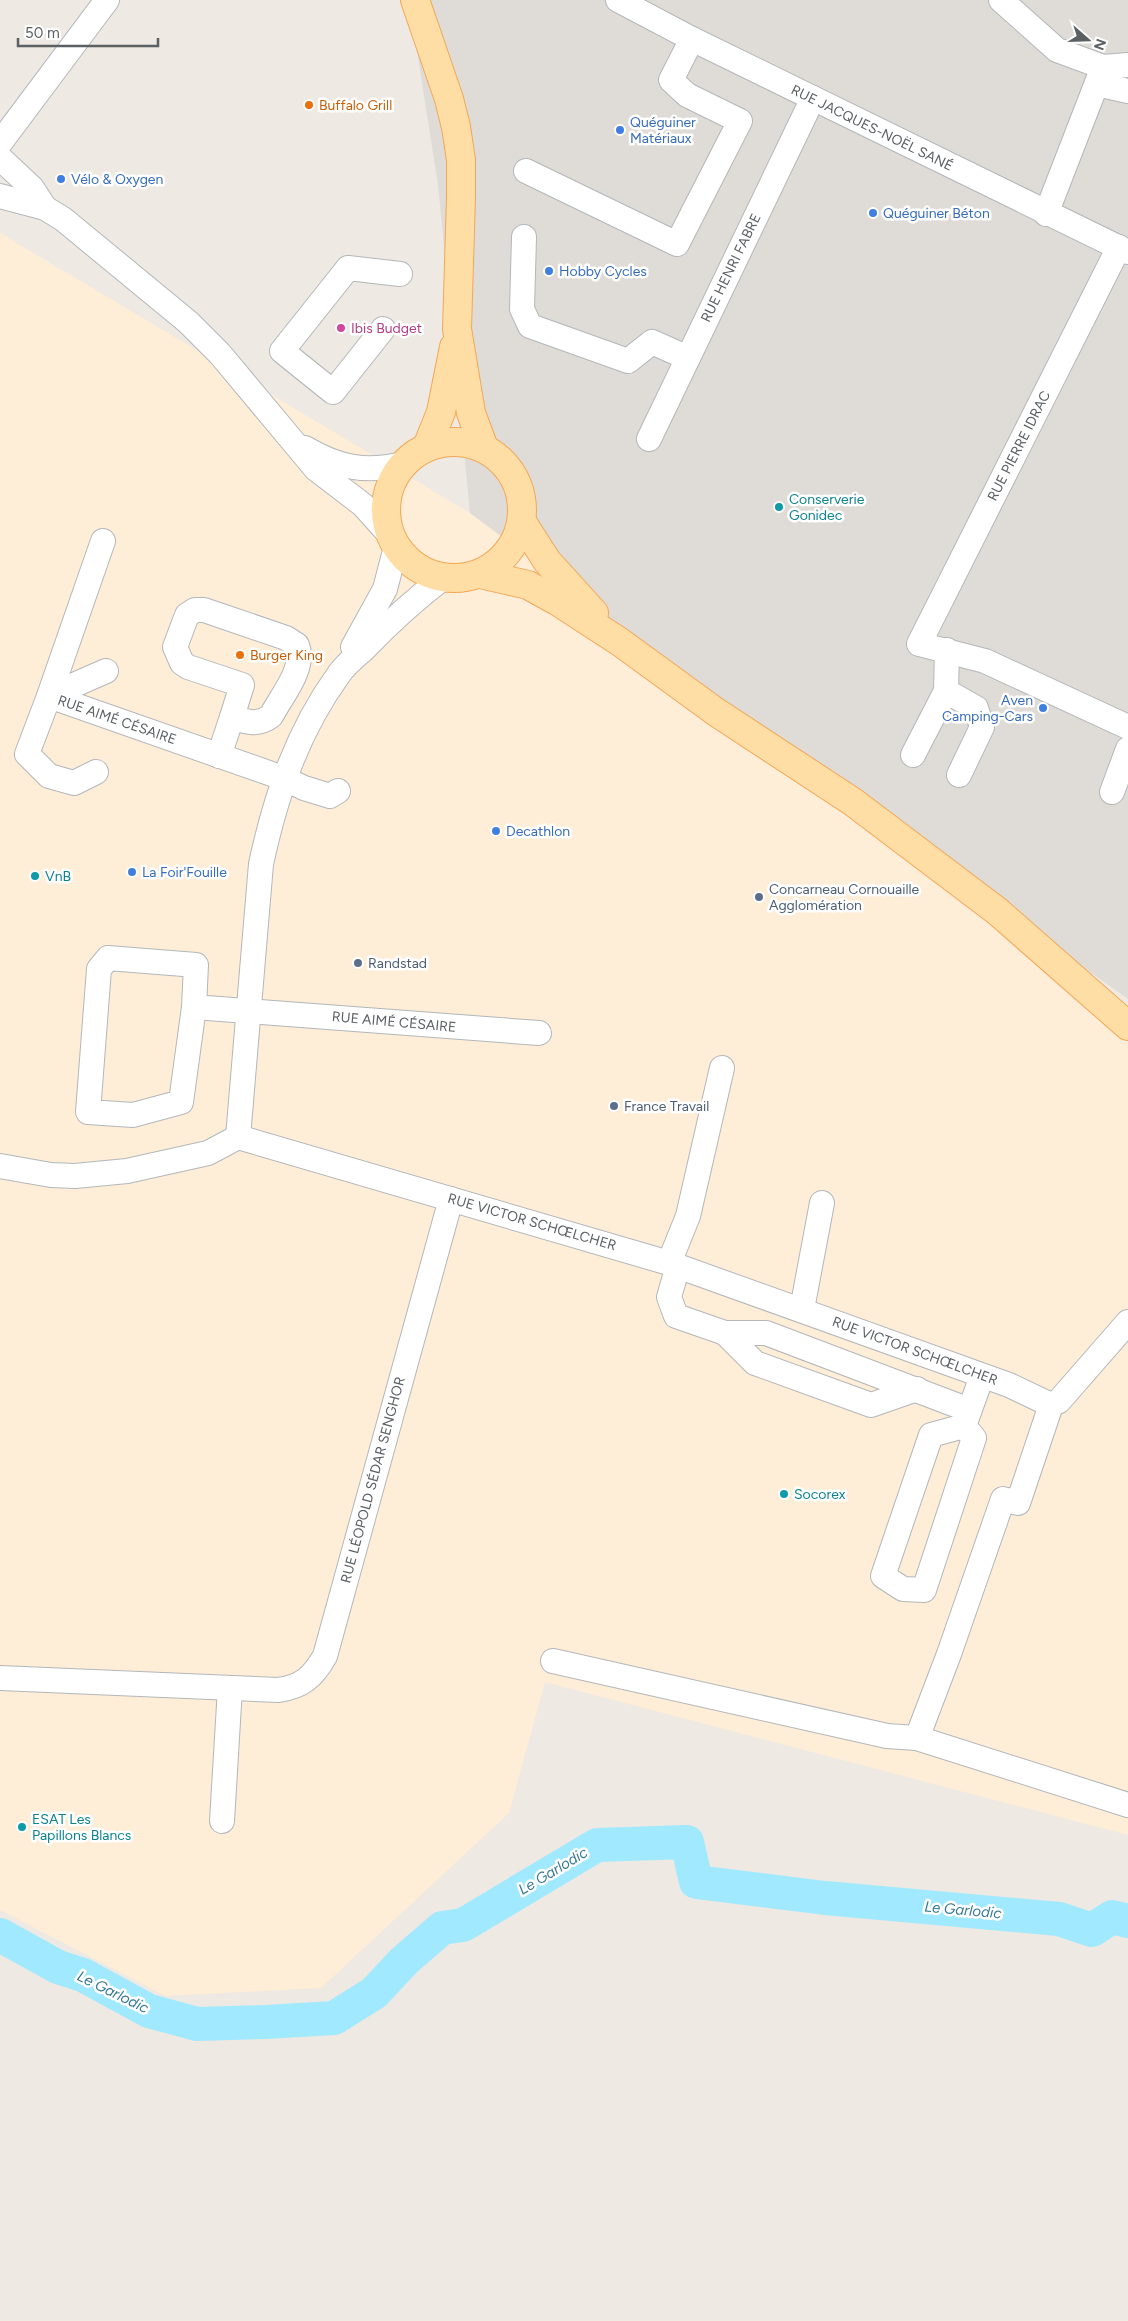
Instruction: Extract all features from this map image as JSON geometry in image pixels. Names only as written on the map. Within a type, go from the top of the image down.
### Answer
[{"type":"main road","points":[[398,0],[438,68]]},
{"type":"main road","points":[[415,0],[449,99],[460,160],[457,329],[441,412],[427,447]]},
{"type":"main road","points":[[457,329],[471,413],[484,448]]},
{"type":"main road","points":[[445,442],[464,442],[484,448],[502,461],[515,478],[522,499],[522,522],[517,538],[508,553],[496,565],[480,574],[462,579],[443,578],[424,572],[408,561],[393,541],[386,520],[387,498],[394,476],[403,464],[427,447],[445,442]]},
{"type":"main road","points":[[522,522],[547,561],[620,642]]},
{"type":"main road","points":[[480,574],[528,585],[620,642],[716,712],[853,802],[948,872],[1004,917],[1128,1026]]},
{"type":"street","points":[[0,143],[107,0]]},
{"type":"street","name":"RUE JACQUES-NOËL SANÉ","points":[[618,0],[692,39],[1046,214],[1123,250]]},
{"type":"street","points":[[1014,4],[1057,50],[1128,92]]},
{"type":"street","points":[[526,171],[677,244],[740,121],[688,95],[671,80],[692,39]]},
{"type":"street","points":[[1046,214],[1100,75],[1128,65]]},
{"type":"street","name":"RUE HENRI FABRE","points":[[649,439],[814,98]]},
{"type":"street","points":[[0,158],[32,188],[45,208]]},
{"type":"street","points":[[0,185],[0,196],[45,208],[85,236],[188,322],[220,354],[316,469],[363,505],[393,541],[385,589],[340,673],[305,731],[283,778],[270,819],[262,864],[238,1137],[208,1153],[127,1171],[75,1176],[51,1175],[0,1166]]},
{"type":"street","points":[[524,237],[522,309],[530,326],[628,361],[652,342],[688,358]]},
{"type":"street","name":"RUE PIERRE IDRAC","points":[[947,650],[919,644],[1123,250]]},
{"type":"street","points":[[383,329],[333,392],[282,351],[348,268],[400,274]]},
{"type":"street","points":[[293,441],[313,453],[346,466],[366,470],[403,464]]},
{"type":"street","name":"RUE AIMÉ CÉSAIRE","points":[[103,542],[49,696],[283,778],[304,788],[330,796],[338,791]]},
{"type":"street","points":[[340,673],[410,604],[443,578]]},
{"type":"street","points":[[219,756],[242,685],[188,667],[178,656],[176,647],[183,624],[187,615],[195,610],[204,610],[293,641],[298,645],[301,655],[299,665],[271,716],[257,723],[232,717]]},
{"type":"street","points":[[913,755],[946,691],[947,650],[985,661],[1128,727]]},
{"type":"street","points":[[96,772],[74,783],[49,776],[27,754],[49,696],[106,671]]},
{"type":"street","points":[[946,691],[976,708],[982,726],[959,775]]},
{"type":"street","points":[[1112,792],[1128,749]]},
{"type":"street","points":[[108,958],[196,965],[194,1007],[181,1102],[133,1115],[88,1112],[100,970],[108,958]]},
{"type":"street","name":"RUE AIMÉ CÉSAIRE","points":[[194,1007],[539,1033]]},
{"type":"street","points":[[722,1068],[688,1216],[674,1264],[669,1297],[676,1316],[725,1333],[766,1333],[917,1389],[967,1418]]},
{"type":"street","name":"RUE VICTOR SCHŒLCHER","points":[[238,1137],[674,1264],[1009,1385],[1051,1405]]},
{"type":"street","name":"RUE LÉOPOLD SÉDAR SENGHOR","points":[[0,1678],[291,1689],[304,1684],[314,1674],[325,1656],[451,1199]]},
{"type":"street","points":[[802,1309],[822,1203]]},
{"type":"street","points":[[917,1738],[950,1654],[1003,1500],[1018,1503],[1051,1405],[1059,1401],[1128,1322]]},
{"type":"street","points":[[725,1333],[755,1363],[871,1404],[917,1389]]},
{"type":"street","points":[[967,1418],[931,1435],[883,1576],[903,1589],[924,1590],[974,1438],[967,1418],[982,1376]]},
{"type":"street","points":[[553,1661],[887,1736],[917,1738],[1128,1805]]},
{"type":"street","points":[[222,1821],[230,1688]]},
{"type":"shaded area","points":[[409,0],[1128,0],[1128,999],[897,834],[470,513],[438,185]]},
{"type":"shaded area","points":[[0,233],[470,513],[897,834],[1128,1026],[1128,1835],[545,1682],[509,1813],[321,1988],[166,1996],[0,1910]]},
{"type":"waterway","name":"Le Garlodic","points":[[0,1935],[58,1967],[83,1975],[149,2011],[197,2024],[334,2018],[374,1993],[404,1961],[442,1928],[463,1925],[597,1845],[687,1842],[696,1882],[825,1898],[1059,1919],[1092,1930],[1112,1917],[1128,1921]]},
{"type":"place","name":"Buffalo Grill","points":[[309,105]]},
{"type":"place","name":"Quéguiner Matériaux","points":[[620,130]]},
{"type":"place","name":"Vélo & Oxygen","points":[[61,179]]},
{"type":"place","name":"Quéguiner Béton","points":[[873,213]]},
{"type":"place","name":"Hobby Cycles","points":[[549,271]]},
{"type":"place","name":"Ibis Budget","points":[[341,328]]},
{"type":"place","name":"Conserverie Gonidec","points":[[779,507]]},
{"type":"place","name":"Burger King","points":[[240,655]]},
{"type":"place","name":"Aven Camping-Cars","points":[[1043,708]]},
{"type":"place","name":"Decathlon","points":[[496,831]]},
{"type":"place","name":"La Foir'Fouille","points":[[132,872]]},
{"type":"place","name":"VnB","points":[[35,876]]},
{"type":"place","name":"Concarneau Cornouaille Agglomération","points":[[759,897]]},
{"type":"place","name":"Randstad","points":[[358,963]]},
{"type":"place","name":"France Travail","points":[[614,1106]]},
{"type":"place","name":"Socorex","points":[[784,1494]]},
{"type":"place","name":"ESAT Les Papillons Blancs","points":[[22,1827]]}]
